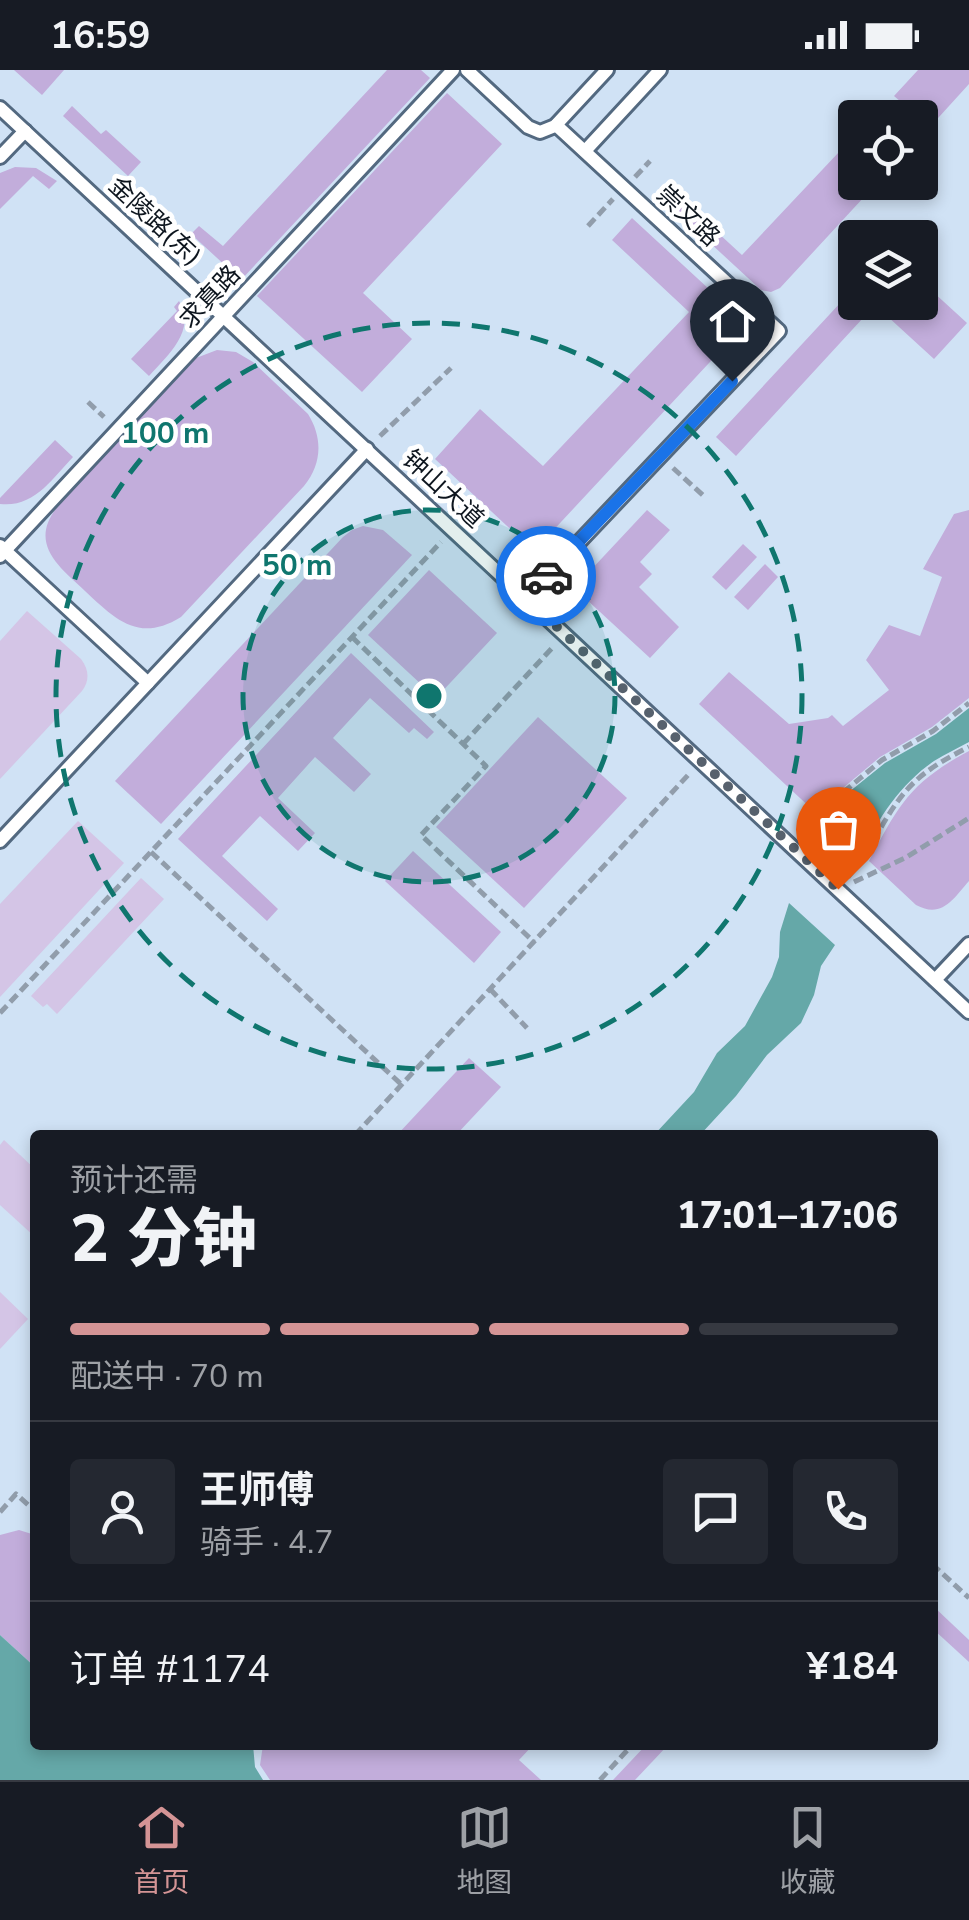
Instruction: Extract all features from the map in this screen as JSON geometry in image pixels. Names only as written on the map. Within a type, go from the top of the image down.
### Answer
[{"type":"lane","name":"求真路","points":[[2,551],[453,70]]},
{"type":"lane","name":"崇文路","points":[[467,70],[530,129],[544,132],[556,125],[779,331],[526,598]]},
{"type":"lane","points":[[556,125],[607,70]]},
{"type":"lane","points":[[585,151],[660,70]]},
{"type":"lane","name":"金陵路(东)","points":[[0,108],[366,449]]},
{"type":"lane","points":[[0,157],[25,131]]},
{"type":"lane","name":"钟山大道","points":[[0,841],[366,449],[969,1012]]},
{"type":"lane","points":[[2,551],[148,683]]},
{"type":"lane","points":[[935,980],[969,944]]},
{"type":"path","points":[[366,449],[451,368]]},
{"type":"path","points":[[660,456],[706,498]]},
{"type":"path","points":[[0,1013],[453,528]]},
{"type":"path","points":[[463,744],[565,634]]},
{"type":"path","points":[[352,637],[486,766],[421,835],[534,942]]},
{"type":"path","points":[[805,858],[832,828],[846,790],[882,760],[933,731],[969,703]]},
{"type":"path","points":[[838,889],[865,858],[906,791],[934,765],[969,746]]},
{"type":"path","points":[[360,1130],[701,761]]},
{"type":"path","points":[[838,889],[905,858],[969,818]]},
{"type":"path","points":[[150,852],[402,1084]]},
{"type":"path","points":[[490,990],[527,1028]]},
{"type":"path","points":[[0,1512],[16,1494],[30,1507]]},
{"type":"path","points":[[938,1570],[969,1598]]},
{"type":"path","points":[[600,1780],[627,1750]]},
{"type":"shaded area","points":[[0,70],[969,70],[969,1780],[0,1780]]},
{"type":"shaded area","points":[[14,70],[64,70],[42,95]]},
{"type":"shaded area","points":[[387,70],[421,70],[430,78],[241,280],[191,234],[199,226],[223,246]]},
{"type":"shaded area","points":[[918,70],[969,70],[969,84],[938,118],[938,100],[899,100],[894,96]]},
{"type":"shaded area","points":[[447,93],[502,144],[363,293],[412,339],[362,392],[257,296]]},
{"type":"shaded area","points":[[72,106],[101,134],[106,130],[141,162],[128,176],[63,116]]},
{"type":"shaded area","points":[[838,153],[838,200],[861,200],[843,220],[838,220],[838,225],[780,288],[771,292],[761,290],[656,193],[665,184],[742,255]]},
{"type":"shaded area","points":[[15,167],[36,168],[57,181],[49,189],[33,176],[0,209],[0,173]]},
{"type":"shaded area","points":[[632,218],[735,313],[739,329],[534,551],[435,459],[480,409],[543,466],[689,312],[612,240]]},
{"type":"shaded area","points":[[938,296],[967,323],[934,359],[891,320],[938,320]]},
{"type":"shaded area","points":[[179,301],[185,322],[178,342],[149,376],[131,359],[177,311],[174,307]]},
{"type":"shaded area","points":[[838,305],[838,320],[861,320],[736,456],[716,437]]},
{"type":"shaded area","points":[[217,350],[236,352],[253,362],[308,414],[318,442],[317,460],[304,486],[181,617],[153,628],[129,625],[107,611],[57,563],[46,543],[49,519],[196,358]]},
{"type":"shaded area","points":[[55,440],[73,457],[33,497],[0,504],[0,498]]},
{"type":"shaded area","points":[[647,510],[670,530],[640,562],[652,574],[639,587],[679,627],[650,658],[574,588]]},
{"type":"shaded area","points":[[969,510],[969,698],[932,727],[880,757],[843,788],[829,825],[699,704],[729,672],[789,724],[832,715],[843,726],[889,690],[866,660],[889,625],[920,636],[942,577],[923,569],[954,514]]},
{"type":"shaded area","points":[[363,526],[383,530],[412,555],[161,824],[115,781],[343,537]]},
{"type":"shaded area","points":[[743,544],[757,557],[726,590],[712,577]]},
{"type":"shaded area","points":[[765,564],[778,577],[748,610],[734,597]]},
{"type":"shaded area","points":[[429,570],[497,633],[436,698],[368,635]]},
{"type":"shaded area","points":[[27,611],[81,659],[87,679],[82,691],[0,779],[0,641]]},
{"type":"shaded area","points":[[351,653],[434,732],[427,739],[414,728],[409,733],[370,698],[333,738],[371,774],[354,792],[315,757],[278,798],[315,833],[298,851],[260,816],[222,856],[278,909],[267,921],[178,839]]},
{"type":"shaded area","points":[[969,708],[969,742],[934,761],[901,790],[863,854],[836,829],[849,792],[885,763],[936,734]]},
{"type":"shaded area","points":[[538,717],[627,798],[524,908],[436,827]]},
{"type":"shaded area","points":[[969,751],[969,881],[946,905],[925,909],[869,861],[908,796],[933,773]]},
{"type":"shaded area","points":[[78,821],[124,863],[0,997],[0,904]]},
{"type":"shaded area","points":[[413,851],[501,932],[474,963],[385,881]]},
{"type":"shaded area","points":[[141,878],[164,899],[57,1014],[47,1004],[43,1007],[31,996]]},
{"type":"shaded area","points":[[789,903],[835,945],[821,966],[801,1023],[767,1055],[705,1130],[659,1130],[694,1092],[717,1053],[745,1026],[772,977],[779,957],[780,932]]},
{"type":"shaded area","points":[[469,1058],[501,1087],[461,1130],[402,1130]]},
{"type":"shaded area","points":[[4,1140],[30,1164],[30,1232],[0,1205],[0,1145]]},
{"type":"shaded area","points":[[0,1292],[28,1319],[0,1349]]},
{"type":"shaded area","points":[[19,1530],[30,1533],[30,1662],[0,1635],[0,1535]]},
{"type":"shaded area","points":[[938,1611],[969,1640],[969,1662],[938,1634]]},
{"type":"shaded area","points":[[0,1635],[30,1662],[30,1750],[253,1750],[255,1767],[263,1780],[0,1780]]},
{"type":"shaded area","points":[[262,1750],[528,1750],[519,1760],[541,1780],[270,1780],[260,1765]]},
{"type":"shaded area","points":[[641,1750],[663,1750],[635,1780],[613,1780]]},
{"type":"way so far","points":[[546,576],[526,598],[838,889]]},
{"type":"route","points":[[546,576],[732,381]]}]
